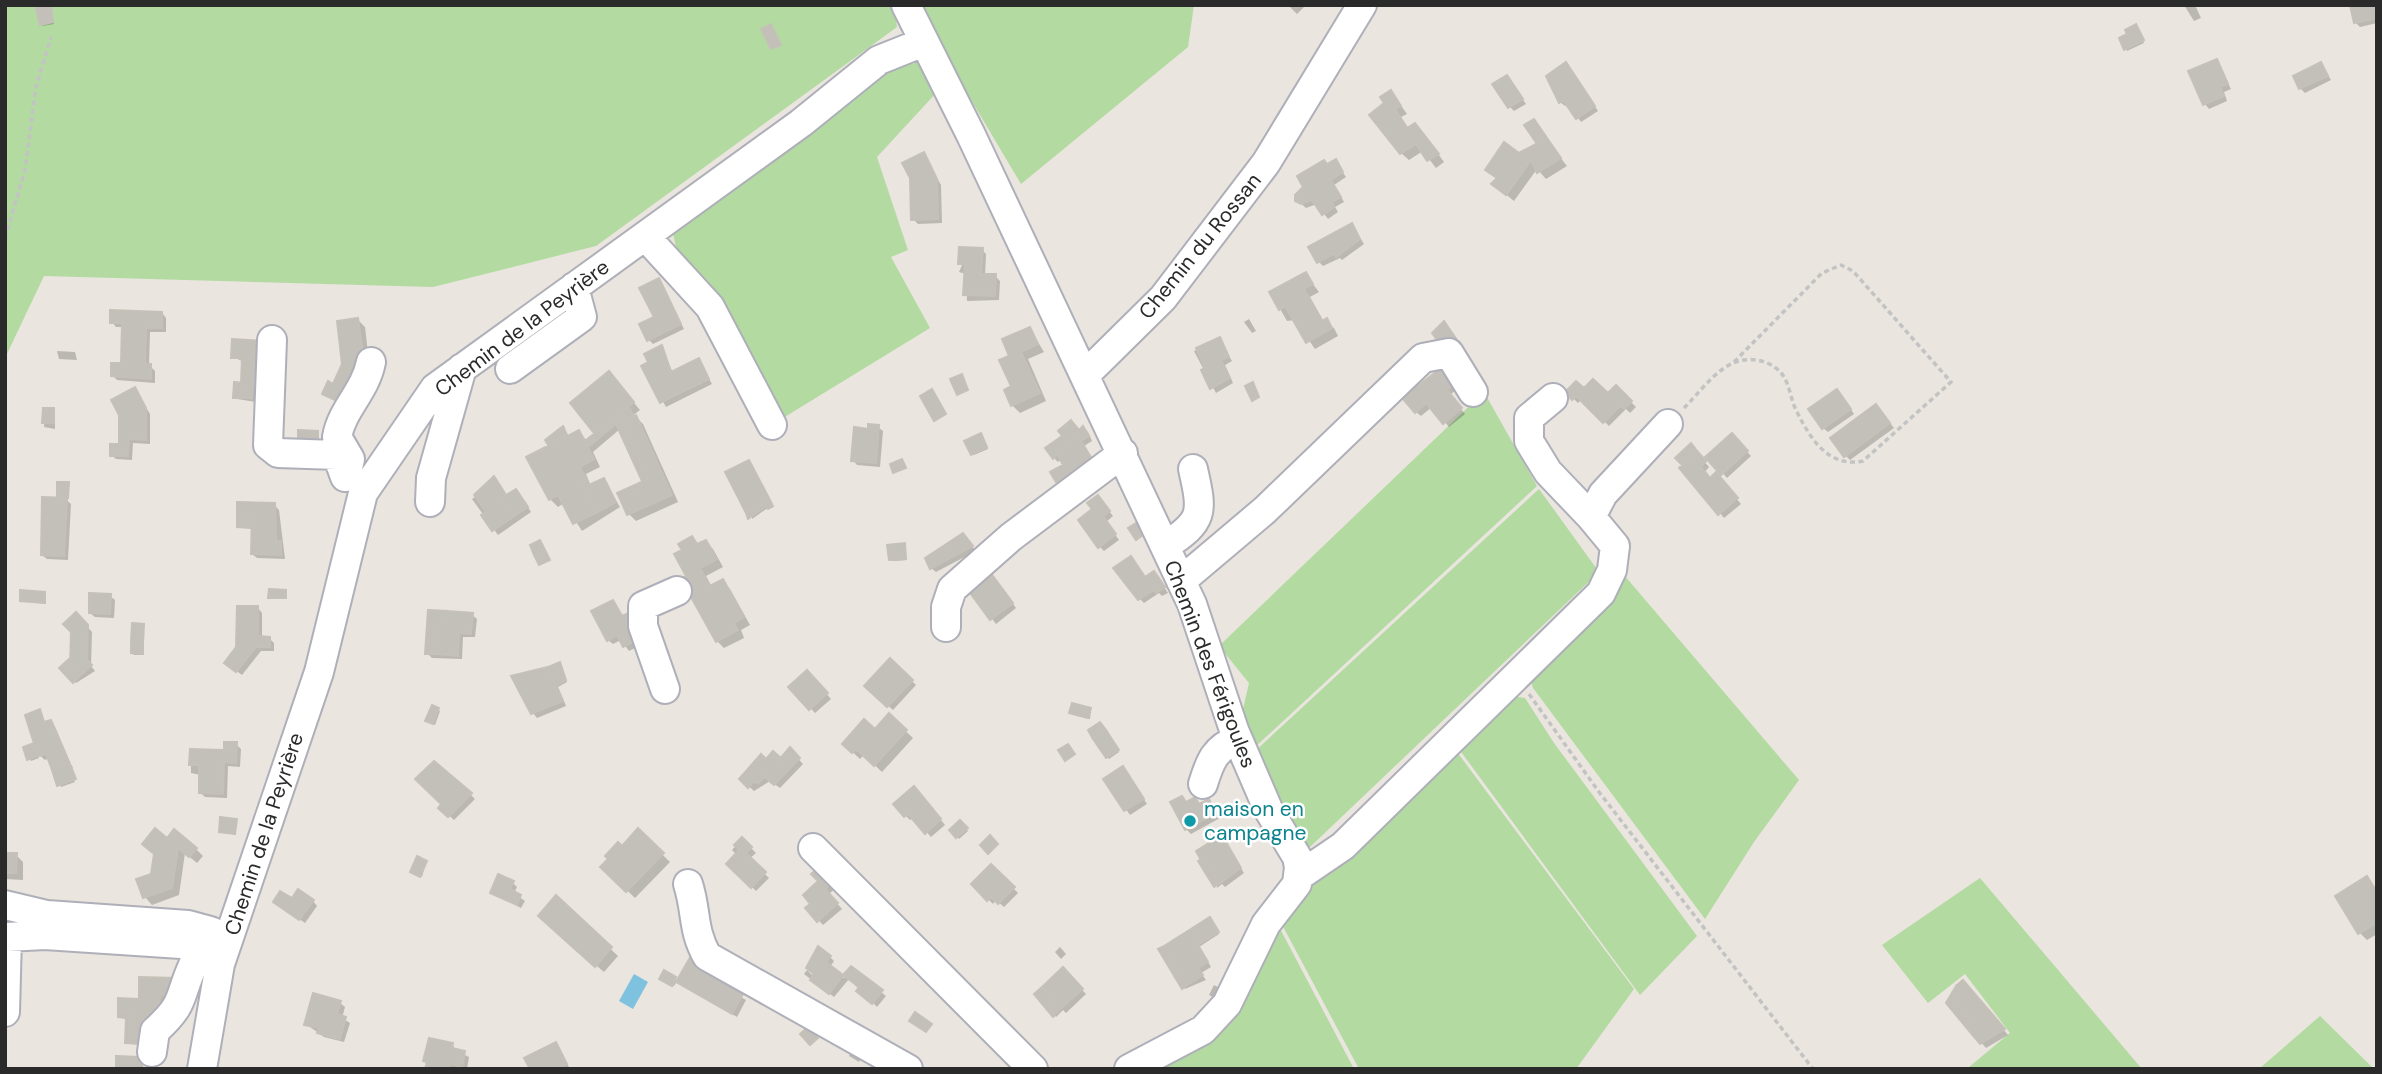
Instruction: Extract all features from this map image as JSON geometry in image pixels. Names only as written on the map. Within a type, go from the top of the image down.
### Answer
[{"type":"street","points":[[906,5],[1085,375]]},
{"type":"street","name":"Chemin du Rossan","points":[[1085,375],[1163,298],[1266,163],[1362,5]]},
{"type":"street","name":"Chemin de la Peyrière","points":[[202,1069],[220,964],[214,933],[319,672],[363,493],[435,388],[801,123],[879,60],[924,42]]},
{"type":"street","points":[[645,236],[710,306],[772,425]]},
{"type":"street","points":[[510,369],[582,317],[574,287]]},
{"type":"street","points":[[272,340],[268,445],[278,453],[337,456],[345,477],[350,459],[337,437],[339,425],[367,382],[371,362]]},
{"type":"street","points":[[1181,580],[1265,510],[1423,358],[1449,353],[1473,392]]},
{"type":"street","points":[[430,502],[431,478],[462,368]]},
{"type":"street","name":"Chemin des Férigoules","points":[[1085,375],[1192,604],[1238,738],[1268,809],[1297,857],[1299,876]]},
{"type":"street","points":[[1129,1069],[1179,1045],[1215,1019],[1239,984],[1266,924],[1293,890],[1299,876],[1343,846],[1601,593],[1612,570],[1615,546],[1548,472],[1529,441],[1529,418],[1553,398]]},
{"type":"street","points":[[1591,517],[1603,494],[1668,424]]},
{"type":"street","points":[[946,626],[946,607],[952,589],[1011,537],[1123,453]]},
{"type":"street","points":[[1165,546],[1195,525],[1201,505],[1193,469]]},
{"type":"street","points":[[665,689],[643,626],[643,606],[677,591]]},
{"type":"street","points":[[1203,784],[1210,761],[1222,745],[1238,738]]},
{"type":"street","points":[[813,848],[1033,1069]]},
{"type":"street","points":[[688,884],[694,902],[696,937],[708,956],[908,1069]]},
{"type":"street","points":[[6,886],[5,904],[47,915],[188,925],[214,933]]},
{"type":"street","points":[[5,1012],[7,937],[45,935],[181,944],[214,933]]},
{"type":"street","points":[[152,1052],[155,1031],[173,1015],[184,996],[192,966],[214,933]]},
{"type":"path","points":[[5,238],[25,170],[36,87],[51,37]]},
{"type":"path","points":[[1668,424],[1822,273],[1841,265],[1853,271],[1951,382],[1863,461],[1848,464],[1826,455],[1797,412],[1784,375],[1760,360],[1734,362]]},
{"type":"path","points":[[1517,676],[1599,792],[1813,1069]]},
{"type":"green space","points":[[5,5],[894,5],[897,27],[596,246],[433,287],[44,276],[5,358]]},
{"type":"green space","points":[[923,5],[1194,5],[1188,47],[1021,184],[919,12]]},
{"type":"green space","points":[[920,62],[937,92],[877,157],[908,250],[891,257],[930,328],[783,418],[677,252],[671,224],[893,68]]},
{"type":"green space","points":[[1484,392],[1537,486],[1254,748],[1241,718],[1249,683],[1219,646]]},
{"type":"green space","points":[[1539,489],[1599,572],[1310,847],[1294,839],[1253,753]]},
{"type":"green space","points":[[1624,575],[1799,780],[1754,842],[1705,919],[1533,688],[1529,675]]},
{"type":"green space","points":[[1511,696],[1525,698],[1554,743],[1697,936],[1640,995],[1456,745]]},
{"type":"green space","points":[[1454,748],[1634,989],[1576,1069],[1359,1069],[1279,919]]},
{"type":"green space","points":[[1980,878],[2142,1069],[1970,1069],[1969,1067],[2010,1033],[1965,974],[1928,1003],[1882,945]]},
{"type":"green space","points":[[1277,923],[1354,1069],[1160,1069],[1159,1068]]},
{"type":"green space","points":[[2320,1016],[2374,1069],[2259,1069]]},
{"type":"water","points":[[634,974],[648,982],[633,1009],[619,1001]]},
{"type":"building","points":[[35,5],[51,5],[53,22],[40,25]]},
{"type":"building","points":[[2350,5],[2377,5],[2377,18],[2354,23]]},
{"type":"building","points":[[771,24],[781,45],[771,49],[761,29]]},
{"type":"building","points":[[2136,24],[2144,40],[2124,50],[2119,38],[2127,34],[2125,30]]},
{"type":"building","points":[[2217,59],[2228,84],[2220,87],[2224,96],[2203,105],[2188,71]]},
{"type":"building","points":[[1566,62],[1595,106],[1576,119],[1563,100],[1559,103],[1546,76]]},
{"type":"building","points":[[2321,62],[2328,76],[2299,89],[2293,76]]},
{"type":"building","points":[[1507,75],[1523,99],[1508,108],[1492,84]]},
{"type":"building","points":[[1391,90],[1401,106],[1395,109],[1407,128],[1415,123],[1439,154],[1427,161],[1416,144],[1400,154],[1369,115],[1384,103],[1380,97]]},
{"type":"building","points":[[1534,119],[1547,138],[1537,144],[1524,125]]},
{"type":"building","points":[[1547,138],[1561,158],[1537,173],[1531,160],[1506,195],[1491,184],[1497,178],[1485,170],[1504,142],[1519,153]]},
{"type":"building","points":[[924,152],[937,179],[938,219],[911,220],[910,178],[902,163]]},
{"type":"building","points":[[1336,159],[1343,172],[1331,180],[1341,197],[1332,202],[1334,207],[1322,215],[1312,200],[1301,204],[1295,201],[1295,195],[1303,187],[1297,176],[1324,160],[1327,164]]},
{"type":"building","points":[[1352,223],[1360,239],[1336,257],[1335,253],[1317,263],[1308,247]]},
{"type":"building","points":[[959,247],[983,248],[981,274],[996,274],[995,296],[963,295],[965,264],[958,264]]},
{"type":"building","points":[[1306,272],[1313,284],[1304,289],[1322,321],[1327,318],[1332,328],[1306,343],[1285,306],[1279,310],[1269,292]]},
{"type":"building","points":[[659,278],[681,324],[647,341],[639,324],[654,317],[639,288]]},
{"type":"building","points":[[110,310],[162,312],[162,328],[146,328],[145,364],[151,364],[151,379],[111,376],[111,363],[121,363],[122,323],[110,323]]},
{"type":"building","points":[[358,318],[363,354],[339,402],[322,394],[328,381],[333,384],[342,364],[337,321]]},
{"type":"building","points":[[1444,321],[1457,340],[1444,349],[1432,333]]},
{"type":"building","points":[[1030,327],[1038,344],[1021,352],[1040,393],[1011,406],[1004,390],[1011,386],[999,360],[1009,356],[1002,339]]},
{"type":"building","points":[[1220,337],[1229,357],[1221,360],[1230,378],[1210,389],[1201,370],[1205,368],[1196,348]]},
{"type":"building","points":[[232,339],[266,341],[270,385],[253,384],[252,398],[244,398],[245,383],[241,383],[242,358],[231,358]]},
{"type":"building","points":[[662,345],[671,372],[699,358],[709,379],[660,403],[641,366],[648,362],[644,354]]},
{"type":"building","points":[[1441,368],[1454,383],[1447,390],[1462,408],[1443,424],[1426,403],[1415,413],[1402,398]]},
{"type":"building","points":[[609,371],[634,402],[594,433],[570,403]]},
{"type":"building","points":[[962,374],[968,390],[957,395],[950,379]]},
{"type":"building","points":[[1593,379],[1608,393],[1616,385],[1632,401],[1624,409],[1620,406],[1603,423],[1576,396],[1572,400],[1565,392],[1576,381],[1584,388]]},
{"type":"building","points":[[234,382],[245,383],[244,398],[233,398]]},
{"type":"building","points":[[1253,382],[1259,397],[1252,401],[1245,386]]},
{"type":"building","points":[[135,387],[146,408],[146,440],[129,439],[128,456],[110,456],[110,444],[119,444],[119,415],[111,400]]},
{"type":"building","points":[[932,389],[946,414],[934,421],[920,396]]},
{"type":"building","points":[[1837,389],[1851,409],[1822,429],[1808,409]]},
{"type":"building","points":[[1876,404],[1890,423],[1844,457],[1830,438]]},
{"type":"building","points":[[628,406],[634,416],[622,422],[648,479],[642,481],[616,424],[588,447],[585,441]]},
{"type":"building","points":[[43,408],[54,408],[54,423],[42,423]]},
{"type":"building","points":[[636,415],[672,495],[627,515],[620,499],[642,489],[639,483],[648,479],[622,422]]},
{"type":"building","points":[[1071,420],[1079,430],[1053,459],[1045,448],[1062,436],[1058,431]]},
{"type":"building","points":[[868,424],[879,425],[876,463],[851,461],[854,427],[868,429]]},
{"type":"building","points":[[563,426],[567,435],[548,445],[545,440]]},
{"type":"building","points":[[1083,426],[1089,436],[1081,441],[1092,459],[1056,482],[1050,472],[1063,465],[1057,454]]},
{"type":"building","points":[[298,430],[318,431],[318,443],[298,443]]},
{"type":"building","points":[[579,430],[594,459],[580,467],[587,480],[583,483],[598,512],[573,524],[558,495],[549,500],[526,457]]},
{"type":"building","points":[[981,433],[987,447],[971,455],[964,441]]},
{"type":"building","points":[[1732,433],[1748,451],[1721,475],[1705,457]]},
{"type":"building","points":[[1691,443],[1698,452],[1682,465],[1675,458]]},
{"type":"building","points":[[1698,452],[1706,461],[1701,467],[1710,478],[1716,472],[1738,498],[1718,515],[1679,468]]},
{"type":"building","points":[[902,459],[906,468],[893,473],[890,464]]},
{"type":"building","points":[[749,460],[770,500],[746,513],[725,472]]},
{"type":"building","points":[[494,476],[506,495],[500,499],[513,517],[492,531],[481,515],[486,512],[474,495]]},
{"type":"building","points":[[604,478],[616,502],[598,512],[583,483],[587,480],[589,485]]},
{"type":"building","points":[[57,482],[69,482],[68,498],[57,498]]},
{"type":"building","points":[[639,483],[642,489],[620,499],[617,493]]},
{"type":"building","points":[[516,489],[528,507],[513,517],[500,499]]},
{"type":"building","points":[[1098,495],[1110,511],[1103,516],[1116,534],[1098,548],[1078,520],[1092,509],[1087,503]]},
{"type":"building","points":[[42,497],[67,498],[64,556],[41,555]]},
{"type":"building","points":[[770,500],[773,506],[768,509],[766,506],[748,519],[746,513]]},
{"type":"building","points":[[237,502],[275,503],[276,541],[281,541],[281,555],[251,554],[252,515],[237,515]]},
{"type":"building","points":[[237,515],[252,515],[251,528],[237,527]]},
{"type":"building","points":[[1139,521],[1147,532],[1136,540],[1128,528]]},
{"type":"building","points":[[963,533],[973,546],[930,569],[925,558]]},
{"type":"building","points":[[692,536],[697,544],[706,540],[717,559],[700,568],[710,586],[723,579],[744,617],[734,623],[738,630],[716,642],[681,579],[686,576],[674,554],[682,550],[678,544]]},
{"type":"building","points":[[540,540],[545,550],[534,555],[530,545]]},
{"type":"building","points":[[905,543],[906,559],[889,560],[887,545]]},
{"type":"building","points":[[545,550],[550,560],[539,565],[534,555]]},
{"type":"building","points":[[1131,556],[1145,577],[1154,571],[1165,587],[1138,600],[1113,568]]},
{"type":"building","points":[[987,568],[1013,603],[990,620],[968,590]]},
{"type":"building","points":[[269,589],[286,590],[286,598],[268,598]]},
{"type":"building","points":[[20,590],[45,592],[45,603],[20,601]]},
{"type":"building","points":[[89,593],[111,594],[110,614],[89,613]]},
{"type":"building","points":[[613,600],[622,616],[631,612],[644,637],[623,647],[617,635],[607,641],[591,611]]},
{"type":"building","points":[[237,606],[258,606],[258,636],[270,637],[270,647],[256,647],[236,672],[224,663],[236,647]]},
{"type":"building","points":[[428,610],[447,611],[446,622],[439,622],[437,654],[425,654]]},
{"type":"building","points":[[447,611],[473,613],[471,634],[459,633],[458,656],[437,654],[439,622],[446,622]]},
{"type":"building","points":[[76,612],[88,625],[87,660],[92,665],[79,677],[70,666],[71,632],[63,624]]},
{"type":"building","points":[[132,623],[144,624],[143,643],[131,642]]},
{"type":"building","points":[[131,642],[143,643],[143,654],[131,653]]},
{"type":"building","points":[[70,658],[70,666],[79,677],[73,683],[59,668]]},
{"type":"building","points":[[890,658],[913,680],[887,707],[864,686]]},
{"type":"building","points":[[560,662],[566,680],[555,686],[548,667]]},
{"type":"building","points":[[548,667],[563,701],[531,714],[511,676]]},
{"type":"building","points":[[807,670],[828,693],[809,710],[788,687]]},
{"type":"building","points":[[1072,703],[1091,708],[1088,718],[1069,713]]},
{"type":"building","points":[[432,705],[439,708],[433,724],[425,721]]},
{"type":"building","points":[[40,709],[44,722],[51,720],[70,764],[52,770],[46,754],[38,756],[25,715]]},
{"type":"building","points":[[889,713],[907,730],[874,766],[856,749],[852,753],[842,744],[864,719],[875,729]]},
{"type":"building","points":[[1100,722],[1106,730],[1093,739],[1088,730]]},
{"type":"building","points":[[1106,730],[1119,750],[1106,758],[1093,739]]},
{"type":"building","points":[[224,742],[237,742],[236,763],[224,762],[223,794],[199,793],[199,765],[189,765],[190,749],[224,750]]},
{"type":"building","points":[[34,743],[38,756],[27,760],[23,747]]},
{"type":"building","points":[[1068,744],[1075,754],[1065,761],[1058,750]]},
{"type":"building","points":[[790,747],[800,758],[774,785],[764,777]]},
{"type":"building","points":[[773,751],[781,758],[758,784],[754,781],[748,788],[739,779],[761,754],[766,759]]},
{"type":"building","points":[[434,761],[472,793],[448,817],[438,808],[441,804],[415,779]]},
{"type":"building","points":[[70,764],[76,779],[57,786],[52,770]]},
{"type":"building","points":[[1123,766],[1144,799],[1124,811],[1103,779]]},
{"type":"building","points":[[914,786],[941,819],[925,834],[908,814],[904,817],[893,804]]},
{"type":"building","name":"maison en campagne","points":[[1182,796],[1186,802],[1195,797],[1199,804],[1209,799],[1216,813],[1185,830],[1170,802]]},
{"type":"building","points":[[220,817],[237,819],[235,834],[219,832]]},
{"type":"building","points":[[960,820],[968,828],[956,838],[949,830]]},
{"type":"building","points":[[155,828],[167,838],[174,829],[197,848],[189,857],[178,848],[172,888],[143,898],[136,879],[151,874],[154,854],[142,844]]},
{"type":"building","points":[[638,828],[664,853],[626,892],[600,867],[608,859],[605,856],[618,842],[622,846]]},
{"type":"building","points":[[990,835],[998,844],[988,854],[980,845]]},
{"type":"building","points":[[1222,835],[1241,868],[1219,884],[1204,858],[1201,860],[1196,851]]},
{"type":"building","points":[[742,837],[752,847],[746,853],[766,872],[751,888],[726,864],[739,850],[734,845]]},
{"type":"building","points":[[5,853],[17,853],[16,873],[5,873]]},
{"type":"building","points":[[417,856],[427,861],[420,877],[410,872]]},
{"type":"building","points":[[1204,858],[1219,884],[1214,887],[1198,861]]},
{"type":"building","points":[[991,864],[1015,887],[998,904],[991,897],[987,901],[971,884]]},
{"type":"building","points":[[821,866],[834,881],[825,889],[838,903],[817,922],[805,908],[810,904],[803,895],[818,881],[811,874]]},
{"type":"building","points":[[498,874],[514,881],[510,889],[521,895],[517,905],[490,893]]},
{"type":"building","points":[[2367,876],[2377,892],[2377,923],[2358,934],[2335,896]]},
{"type":"building","points":[[298,889],[314,900],[299,920],[273,902],[280,891],[292,898]]},
{"type":"building","points":[[556,895],[612,947],[595,967],[538,916]]},
{"type":"building","points":[[1210,917],[1219,932],[1198,945],[1195,940],[1201,936],[1194,927]]},
{"type":"building","points":[[1194,927],[1201,936],[1195,940],[1208,962],[1198,968],[1203,975],[1187,985],[1164,946]]},
{"type":"building","points":[[818,946],[831,956],[826,962],[843,975],[829,994],[810,980],[814,974],[806,968]]},
{"type":"building","points":[[1164,946],[1187,985],[1182,989],[1158,949]]},
{"type":"building","points":[[692,954],[706,962],[702,971],[743,994],[732,1014],[676,982]]},
{"type":"building","points":[[851,966],[883,990],[872,1004],[856,991],[859,987],[843,975]]},
{"type":"building","points":[[1063,967],[1083,989],[1060,1009],[1042,987]]},
{"type":"building","points":[[664,970],[676,977],[672,986],[659,979]]},
{"type":"building","points":[[139,977],[175,978],[174,996],[160,995],[159,1013],[148,1013],[147,1038],[134,1037],[135,1012],[118,1012],[118,998],[139,999]]},
{"type":"building","points":[[1963,980],[2005,1029],[1980,1044],[1965,1026],[1972,1021],[1954,1000],[1962,994],[1956,986]]},
{"type":"building","points":[[1956,986],[1962,994],[1954,1000],[1972,1021],[1965,1026],[1946,1003]]},
{"type":"building","points":[[1042,987],[1060,1009],[1053,1017],[1034,994]]},
{"type":"building","points":[[313,993],[341,1001],[337,1014],[346,1017],[340,1039],[317,1033],[319,1028],[304,1025]]},
{"type":"building","points":[[118,1012],[135,1012],[134,1037],[147,1038],[147,1044],[125,1043],[126,1018],[118,1017]]},
{"type":"building","points":[[915,1012],[932,1024],[926,1032],[909,1021]]},
{"type":"building","points":[[808,1027],[818,1038],[810,1045],[800,1034]]},
{"type":"building","points":[[429,1038],[453,1043],[452,1048],[465,1051],[462,1068],[450,1063],[449,1069],[425,1069],[427,1062],[423,1061]]},
{"type":"building","points":[[556,1042],[567,1064],[558,1069],[530,1069],[524,1058]]},
{"type":"building","points":[[116,1056],[139,1057],[140,1069],[116,1068]]},
{"type":"place","name":"maison en campagne","points":[[1190,821]]}]
